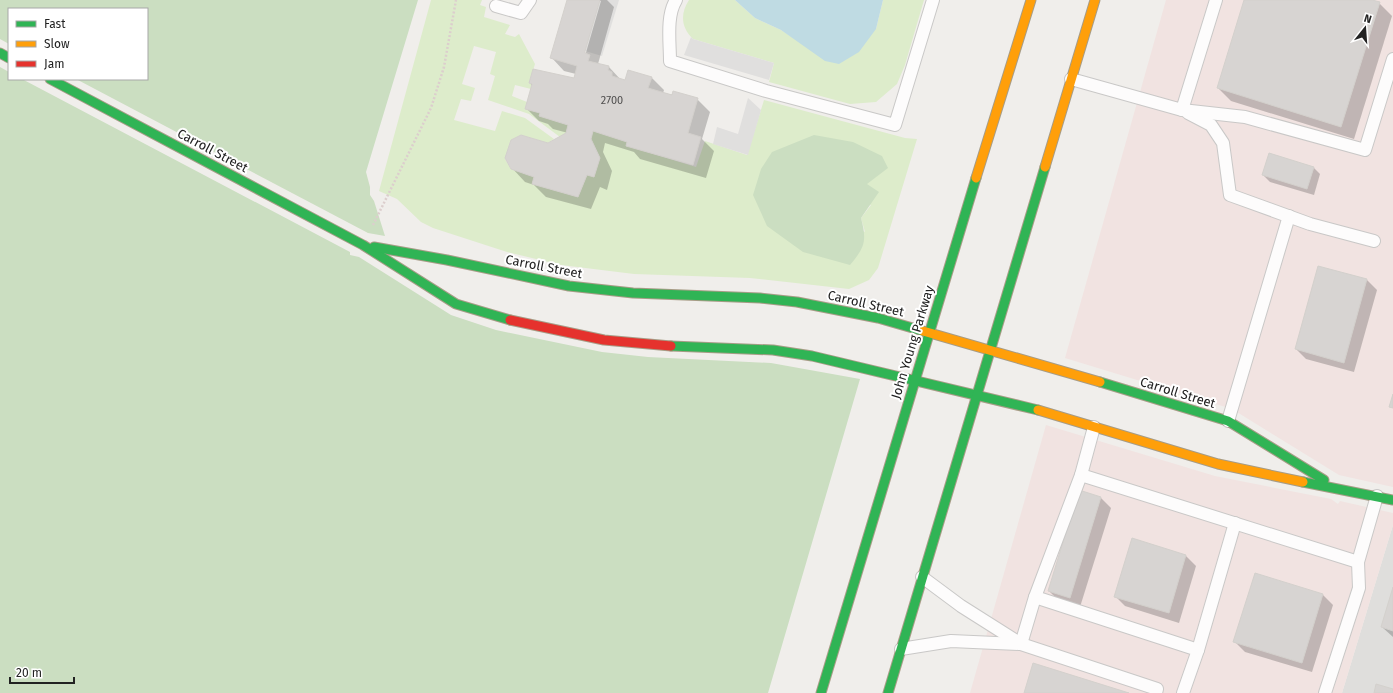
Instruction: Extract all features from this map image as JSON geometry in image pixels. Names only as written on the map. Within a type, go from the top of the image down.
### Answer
[{"type":"main road","name":"John Young Parkway","points":[[821,693],[914,380],[1031,0]]},
{"type":"main road","points":[[888,693],[1094,0]]},
{"type":"main road","name":"Carroll Street","points":[[52,80],[363,245],[456,304],[500,318],[604,340],[649,345],[773,350],[812,356],[1019,404],[1218,464],[1393,500]]},
{"type":"main road","name":"Carroll Street","points":[[363,245],[447,260],[569,286],[633,293],[760,298],[797,302],[878,318],[990,349],[1228,421],[1335,488]]},
{"type":"lane","points":[[496,6],[521,13],[530,0]]},
{"type":"lane","points":[[676,0],[672,6],[669,38],[670,61],[766,92],[895,125],[933,0]]},
{"type":"lane","points":[[1182,110],[1216,0]]},
{"type":"lane","points":[[1071,79],[1182,110],[1245,117],[1365,150],[1393,59]]},
{"type":"lane","points":[[1182,110],[1211,125],[1223,143],[1230,195],[1289,216],[1374,241]]},
{"type":"lane","points":[[1228,421],[1289,216]]},
{"type":"lane","points":[[1021,644],[1035,597],[1080,475],[1094,427]]},
{"type":"lane","points":[[1080,475],[1358,562]]},
{"type":"lane","points":[[1325,693],[1359,588],[1358,562],[1377,496]]},
{"type":"lane","points":[[1183,693],[1198,650],[1235,523]]},
{"type":"lane","points":[[922,577],[961,606],[1021,644],[1160,692]]},
{"type":"lane","points":[[1035,597],[1198,650]]},
{"type":"lane","points":[[901,649],[950,641],[1021,644]]},
{"type":"path","points":[[363,245],[431,108],[444,67],[456,0]]},
{"type":"shaded area","points":[[600,0],[619,0],[602,56],[585,51]]},
{"type":"shaded area","points":[[1166,0],[1393,0],[1393,487],[1339,475],[1232,409],[1065,358]]},
{"type":"shaded area","points":[[691,37],[693,39],[774,63],[769,80],[684,55]]},
{"type":"shaded area","points":[[748,98],[761,110],[748,155],[713,144],[717,127],[738,134]]},
{"type":"shaded area","points":[[1046,425],[1215,476],[1331,499],[1338,504],[1340,501],[1393,513],[1393,525],[1342,693],[970,693]]},
{"type":"shaded area","points":[[1393,525],[1393,693],[1342,693]]},
{"type":"green space","points":[[0,0],[418,0],[366,172],[370,187],[370,195],[374,201],[385,236],[368,233],[78,80],[148,80],[148,8],[8,8],[8,43],[0,39]]},
{"type":"green space","points":[[431,0],[482,0],[480,5],[486,7],[484,17],[510,25],[505,34],[515,37],[519,34],[535,64],[529,83],[532,84],[531,89],[515,85],[512,96],[527,102],[525,109],[540,113],[539,116],[568,125],[566,133],[560,137],[529,114],[488,100],[495,76],[490,74],[496,52],[474,46],[462,84],[475,88],[471,101],[461,99],[454,120],[495,131],[502,111],[525,118],[554,139],[548,143],[521,135],[511,140],[505,159],[511,169],[534,177],[532,184],[578,197],[587,175],[594,177],[600,158],[591,139],[593,131],[627,142],[627,146],[696,167],[705,141],[747,155],[764,100],[905,138],[917,139],[878,268],[869,280],[849,289],[750,278],[634,274],[561,265],[507,252],[433,228],[421,222],[397,199],[379,191]],"holes":[[[761,169],[871,205],[861,218],[865,232]]]},
{"type":"green space","points":[[689,0],[735,0],[755,18],[781,30],[802,43],[876,29],[883,0],[924,0],[905,65],[897,84],[876,102],[850,104],[769,82],[774,63],[693,39],[686,30],[683,20],[684,10]]},
{"type":"green space","points":[[0,67],[8,71],[8,80],[24,80],[350,252],[350,255],[359,257],[451,315],[496,330],[602,352],[648,357],[771,363],[860,379],[768,693],[0,693]]},
{"type":"green space","points":[[814,135],[853,142],[882,156],[888,168],[867,184],[879,192],[861,218],[864,233],[862,248],[850,265],[803,252],[767,226],[753,195],[761,169],[772,152]]},
{"type":"water","points":[[735,0],[883,0],[876,29],[859,52],[839,64],[825,61],[781,30],[755,18]]},
{"type":"building","points":[[567,0],[600,0],[585,51],[585,53],[590,55],[588,61],[609,66],[608,70],[612,72],[612,76],[625,80],[628,70],[652,77],[648,88],[672,95],[673,91],[698,98],[688,133],[701,137],[693,165],[626,146],[627,142],[593,131],[591,139],[600,158],[594,177],[587,175],[578,197],[532,184],[534,177],[511,169],[505,158],[511,140],[521,135],[548,143],[566,133],[568,125],[539,116],[540,113],[525,109],[532,84],[529,83],[533,69],[574,78],[577,66],[550,58]]},
{"type":"building","points":[[1244,0],[1372,0],[1380,2],[1341,127],[1217,88]]},
{"type":"building","points":[[1269,153],[1314,167],[1307,189],[1262,175]]},
{"type":"building","points":[[1318,266],[1367,279],[1344,363],[1295,349]]},
{"type":"building","points":[[1393,394],[1393,408],[1389,407]]},
{"type":"building","points":[[1079,490],[1101,497],[1070,598],[1048,591]]},
{"type":"building","points":[[1132,538],[1186,555],[1169,613],[1114,597]]},
{"type":"building","points":[[1255,573],[1323,594],[1302,663],[1233,642]]},
{"type":"building","points":[[1393,587],[1393,631],[1381,627]]},
{"type":"building","points":[[1033,663],[1129,693],[1024,693]]},
{"type":"building","points":[[1376,684],[1393,689],[1393,693],[1374,693]]},
{"type":"traffic: fast","points":[[0,53],[8,57]]},
{"type":"traffic: fast","points":[[52,80],[363,245],[456,304],[510,320]]},
{"type":"traffic: fast","points":[[888,693],[1045,167]]},
{"type":"traffic: fast","points":[[821,693],[976,178]]},
{"type":"traffic: fast","points":[[374,247],[447,260],[569,286],[633,293],[760,298],[797,302],[878,318],[923,331]]},
{"type":"traffic: fast","points":[[671,346],[773,350],[812,356],[1038,410]]},
{"type":"traffic: fast","points":[[1100,382],[1228,421],[1324,480]]},
{"type":"traffic: fast","points":[[1303,482],[1393,500]]},
{"type":"traffic: slow","points":[[976,178],[1031,0]]},
{"type":"traffic: slow","points":[[1045,167],[1095,0]]},
{"type":"traffic: slow","points":[[923,331],[1100,382]]},
{"type":"traffic: slow","points":[[1038,410],[1218,464],[1303,482]]},
{"type":"traffic: jam","points":[[510,320],[604,340],[671,346]]}]
